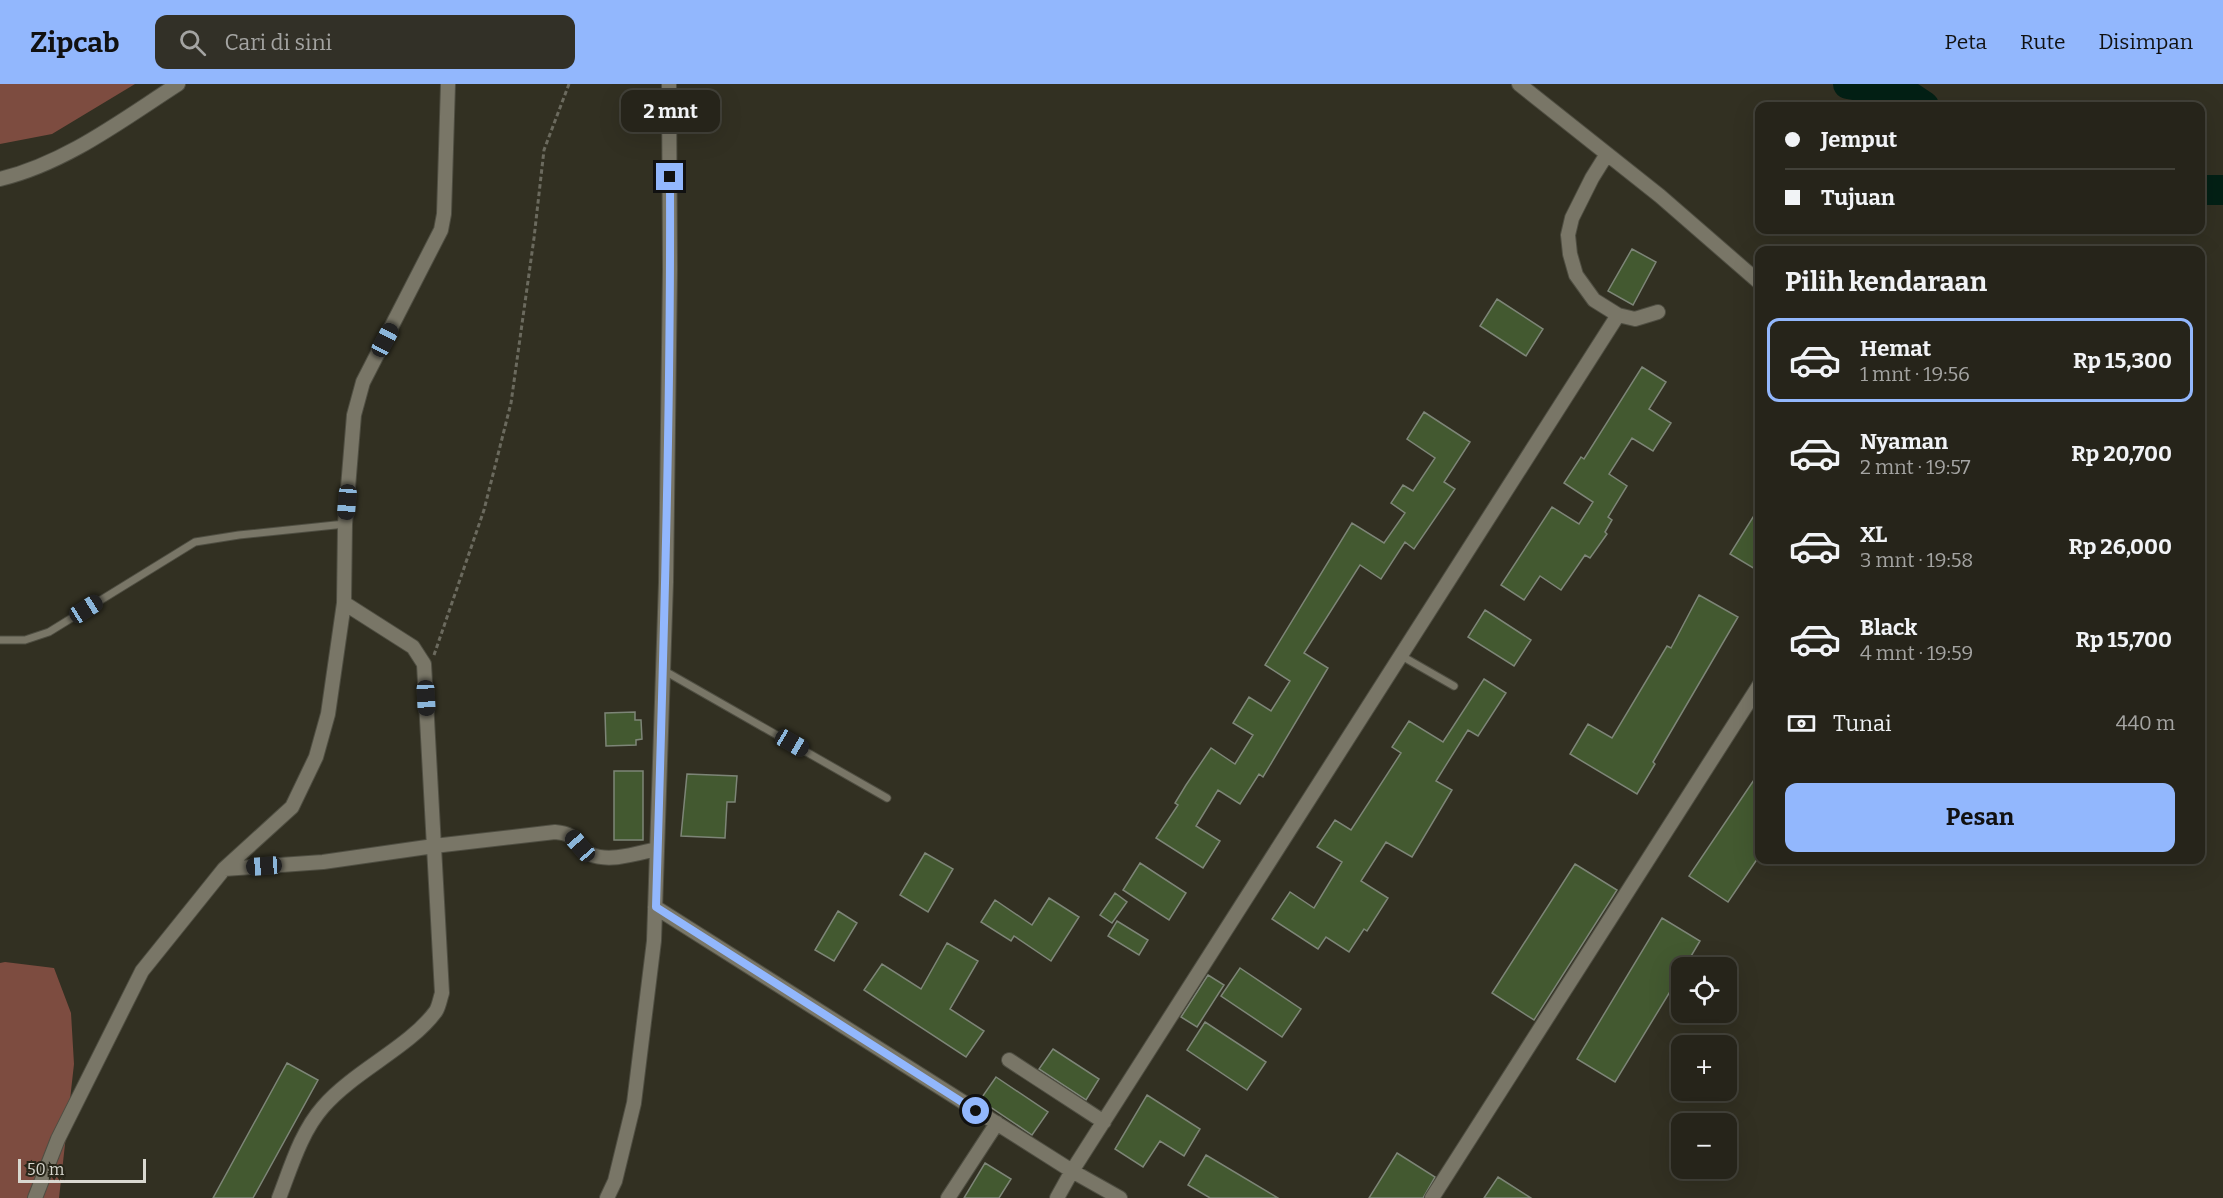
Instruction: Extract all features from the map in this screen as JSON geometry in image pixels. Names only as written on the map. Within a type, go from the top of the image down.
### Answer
[{"type":"street","points":[[0,179],[24,173],[79,148],[178,84]]},
{"type":"street","points":[[35,1198],[58,1139],[142,971],[224,869],[289,811],[297,801],[315,757],[328,714],[344,603],[345,524],[354,415],[363,381],[441,230],[444,214],[448,84]]},
{"type":"street","points":[[607,1198],[615,1181],[634,1103],[656,907],[670,269],[669,84]]},
{"type":"street","points":[[1519,84],[1660,196],[1755,279]]},
{"type":"street","points":[[1607,154],[1572,218],[1568,235],[1576,275],[1594,300],[1618,315],[1635,319],[1658,312]]},
{"type":"street","points":[[1057,1198],[1072,1171],[1618,315]]},
{"type":"street","points":[[279,1198],[307,1131],[325,1105],[357,1076],[417,1030],[436,1010],[442,993],[424,664],[413,647],[344,603]]},
{"type":"street","points":[[1432,1198],[1755,692]]},
{"type":"street","points":[[224,869],[323,862],[555,832],[569,834],[590,854],[602,857],[657,849]]},
{"type":"street","points":[[656,907],[997,1124],[1120,1198]]},
{"type":"street","points":[[1009,1060],[1104,1122]]},
{"type":"street","points":[[948,1198],[997,1124]]},
{"type":"lane","points":[[0,640],[25,640],[49,632],[195,542],[345,524]]},
{"type":"lane","points":[[1400,655],[1454,686]]},
{"type":"lane","points":[[663,670],[888,798]]},
{"type":"path","points":[[425,677],[441,640],[484,510],[511,403],[544,150],[569,84]]},
{"type":"shaded area","points":[[0,84],[135,84],[52,134],[0,144]]},
{"type":"shaded area","points":[[0,963],[54,968],[71,1013],[74,1064],[59,1198],[0,1198]]},
{"type":"building","points":[[1632,249],[1656,262],[1633,305],[1608,291]]},
{"type":"building","points":[[1497,299],[1543,329],[1526,356],[1480,326]]},
{"type":"building","points":[[1642,367],[1666,382],[1649,409],[1671,423],[1653,451],[1632,438],[1609,474],[1627,486],[1608,517],[1612,520],[1605,532],[1607,534],[1590,558],[1585,555],[1561,590],[1540,576],[1524,600],[1501,585],[1552,507],[1579,524],[1593,502],[1564,483],[1581,457],[1584,459]]},
{"type":"building","points":[[1424,412],[1470,442],[1444,482],[1455,489],[1414,549],[1405,542],[1381,579],[1360,565],[1304,653],[1328,668],[1263,777],[1259,774],[1240,804],[1218,790],[1196,826],[1220,841],[1203,868],[1156,838],[1178,805],[1175,803],[1186,785],[1211,748],[1235,764],[1253,735],[1233,723],[1249,697],[1271,711],[1290,681],[1265,665],[1352,523],[1384,543],[1405,513],[1391,503],[1403,485],[1413,491],[1435,458],[1407,439]]},
{"type":"building","points":[[1755,514],[1755,569],[1730,554]]},
{"type":"building","points":[[1699,595],[1738,617],[1653,762],[1655,764],[1637,794],[1570,754],[1588,724],[1612,738],[1667,646],[1671,648]]},
{"type":"building","points":[[1485,610],[1531,640],[1514,666],[1468,637]]},
{"type":"building","points":[[1484,679],[1506,693],[1478,736],[1468,730],[1436,781],[1452,790],[1412,857],[1386,842],[1361,881],[1388,898],[1367,931],[1364,929],[1349,952],[1326,937],[1318,949],[1272,919],[1290,892],[1314,908],[1342,862],[1317,847],[1335,820],[1351,830],[1401,753],[1392,747],[1409,721],[1443,742]]},
{"type":"building","points":[[635,712],[635,720],[641,720],[642,739],[636,740],[636,745],[606,746],[605,713]]},
{"type":"building","points":[[614,771],[643,771],[643,840],[614,840]]},
{"type":"building","points":[[687,774],[737,776],[735,802],[727,802],[725,838],[681,836]]},
{"type":"building","points":[[1755,778],[1755,862],[1728,902],[1689,876]]},
{"type":"building","points":[[925,853],[953,869],[928,912],[900,895]]},
{"type":"building","points":[[1140,863],[1186,893],[1169,920],[1123,890]]},
{"type":"building","points":[[1575,864],[1617,890],[1534,1020],[1492,993]]},
{"type":"building","points":[[1115,893],[1127,902],[1112,923],[1100,915]]},
{"type":"building","points":[[1049,898],[1079,917],[1051,961],[1014,936],[1011,941],[981,922],[995,900],[1032,925]]},
{"type":"building","points":[[838,911],[857,923],[834,961],[815,950]]},
{"type":"building","points":[[1662,918],[1700,941],[1691,957],[1671,957],[1671,990],[1615,1082],[1577,1059]]},
{"type":"building","points":[[1117,921],[1148,940],[1139,955],[1108,936]]},
{"type":"building","points":[[947,943],[978,961],[950,1009],[984,1031],[966,1057],[864,990],[882,964],[921,989]]},
{"type":"building","points":[[1240,968],[1301,1009],[1282,1037],[1221,996]]},
{"type":"building","points":[[1208,975],[1224,985],[1197,1027],[1181,1017]]},
{"type":"building","points":[[1205,1022],[1266,1062],[1247,1090],[1187,1050]]},
{"type":"building","points":[[1053,1049],[1099,1079],[1086,1100],[1039,1069]]},
{"type":"building","points":[[287,1063],[318,1080],[253,1198],[213,1198]]},
{"type":"building","points":[[996,1077],[1048,1112],[1032,1135],[980,1100]]},
{"type":"building","points":[[1147,1095],[1200,1129],[1184,1156],[1160,1141],[1143,1167],[1115,1149]]},
{"type":"building","points":[[1397,1153],[1435,1177],[1423,1198],[1369,1198]]},
{"type":"building","points":[[1206,1155],[1278,1198],[1210,1198],[1188,1185]]},
{"type":"building","points":[[985,1163],[1011,1179],[999,1198],[964,1198]]},
{"type":"building","points":[[1498,1177],[1531,1198],[1484,1198]]},
{"type":"waterway","points":[[1848,84],[1906,94],[1918,102]]},
{"type":"waterway","points":[[2205,190],[2223,190]]},
{"type":"route","points":[[670,177],[666,582],[656,907],[976,1111]]}]
